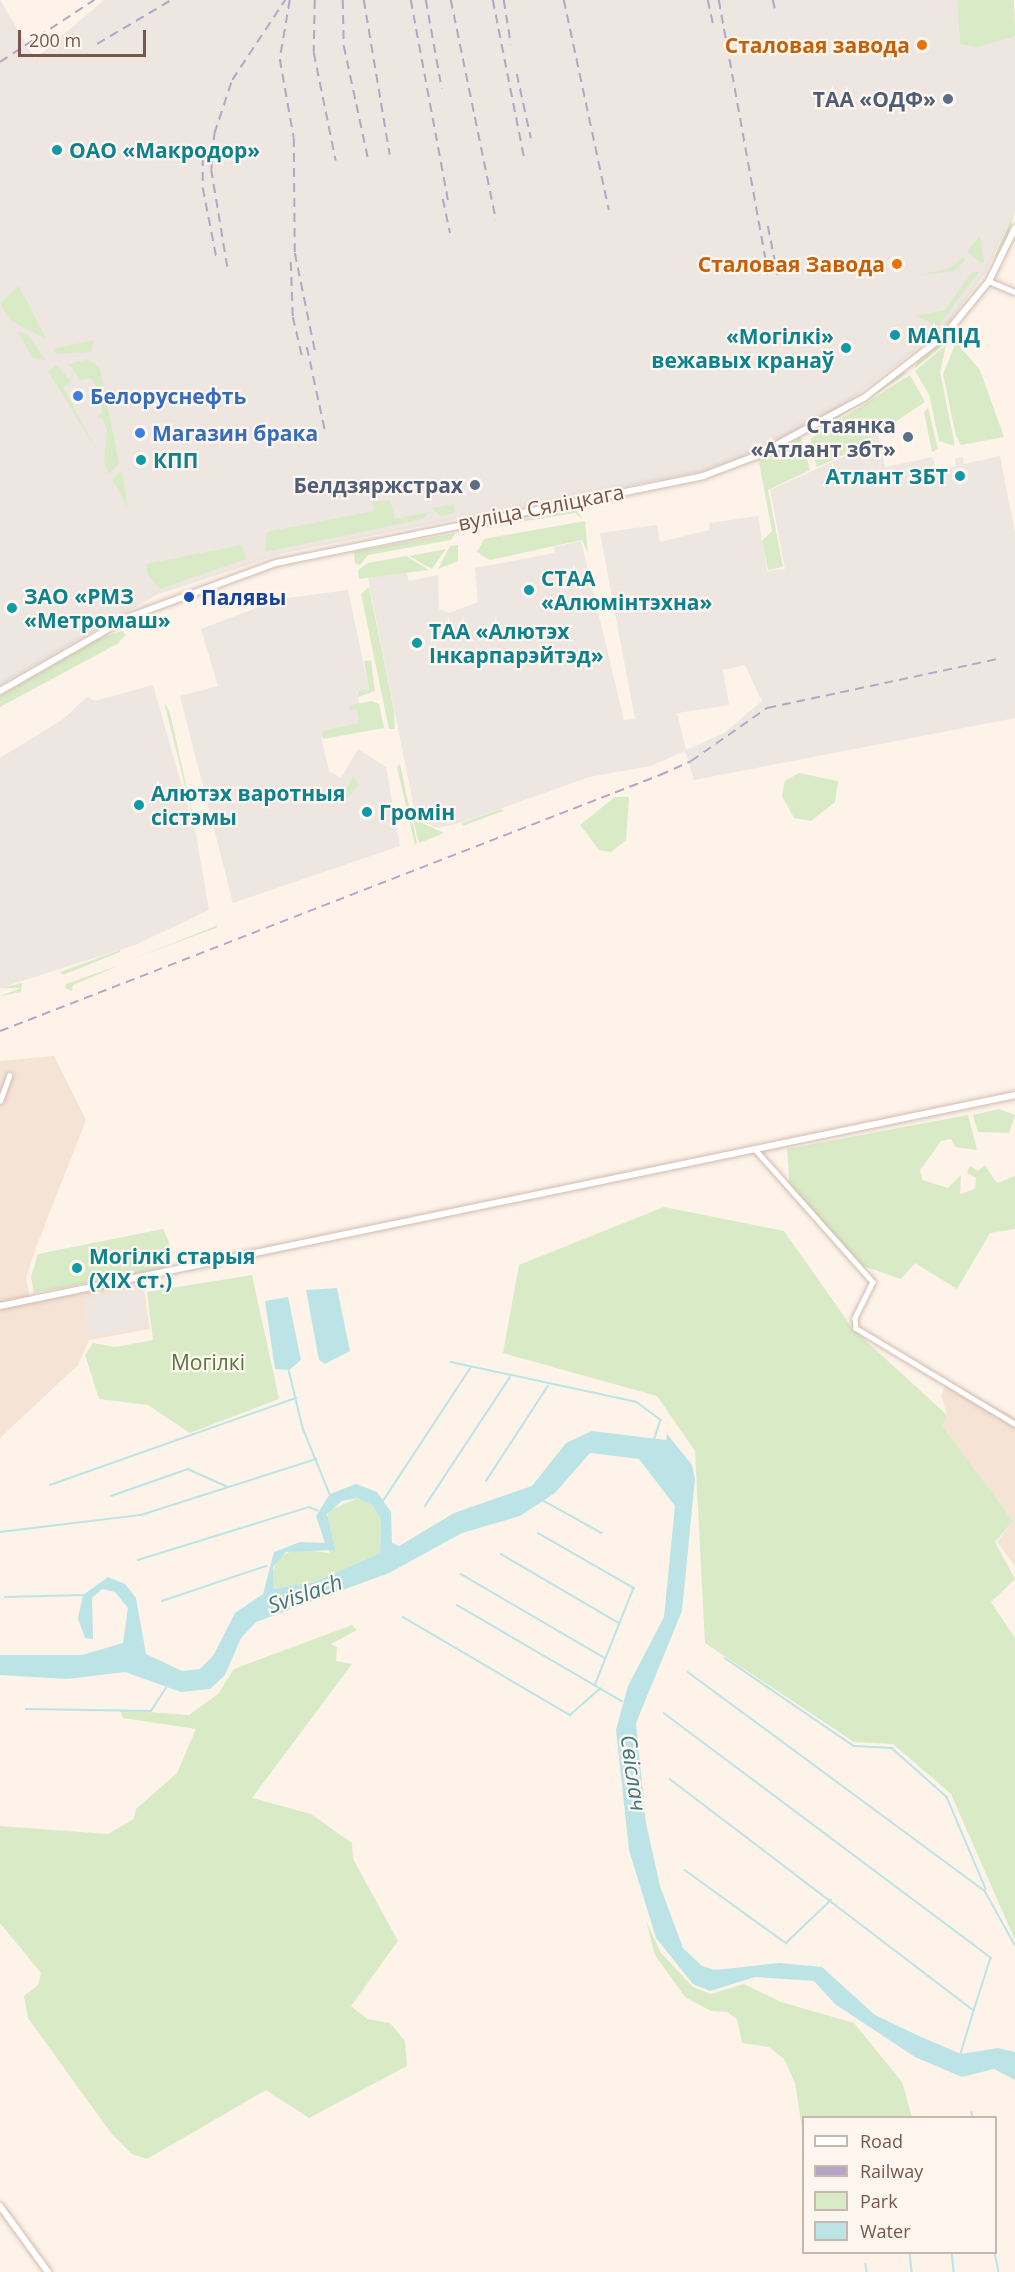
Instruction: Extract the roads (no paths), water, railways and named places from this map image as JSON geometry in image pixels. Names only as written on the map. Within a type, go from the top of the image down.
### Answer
[{"type":"main road","name":"вуліца Сяліцкага","points":[[0,691],[113,624],[276,563],[732,467],[824,423],[892,378],[950,331],[989,281],[1015,228]]},
{"type":"main road","points":[[0,1306],[34,1301],[1015,1095]]},
{"type":"main road","points":[[0,2206],[48,2272]]},
{"type":"street","points":[[989,281],[1015,292]]},
{"type":"street","points":[[0,1101],[9,1076]]},
{"type":"street","points":[[754,1148],[873,1282],[855,1318],[856,1329],[952,1389],[1015,1424]]},
{"type":"water","points":[[337,1288],[350,1351],[325,1364],[319,1360],[306,1290]]},
{"type":"water","points":[[288,1297],[301,1360],[289,1370],[275,1369],[265,1301]]},
{"type":"water","points":[[592,1431],[666,1440],[667,1434],[692,1465],[695,1479],[682,1611],[636,1723],[646,1823],[660,1886],[683,1948],[702,1966],[715,1970],[779,1963],[822,1967],[875,2015],[919,2036],[961,2054],[998,2048],[1015,2052],[1015,2080],[994,2069],[962,2077],[915,2057],[835,2004],[814,1981],[755,1977],[710,1991],[693,1984],[656,1938],[629,1850],[616,1730],[628,1686],[664,1617],[675,1506],[639,1459],[590,1453],[555,1493],[520,1516],[462,1533],[389,1573],[256,1622],[241,1638],[225,1675],[210,1689],[181,1692],[125,1672],[67,1679],[0,1675],[0,1655],[82,1655],[123,1643],[128,1608],[115,1592],[102,1589],[92,1598],[93,1639],[85,1638],[78,1619],[83,1595],[108,1577],[125,1584],[136,1598],[146,1654],[182,1671],[200,1669],[213,1656],[235,1613],[263,1594],[274,1552],[300,1542],[325,1543],[316,1516],[330,1494],[356,1484],[377,1492],[391,1512],[392,1543],[399,1546],[454,1513],[532,1486],[566,1443]],"holes":[[[358,1498],[372,1505],[381,1519],[380,1553],[314,1582],[273,1589],[273,1567],[286,1552],[335,1550],[327,1514],[342,1501]]]},
{"type":"waterway","points":[[451,1362],[637,1402],[661,1420],[655,1439]]},
{"type":"waterway","points":[[383,1501],[471,1367]]},
{"type":"waterway","points":[[289,1370],[303,1428],[330,1494]]},
{"type":"waterway","points":[[425,1506],[510,1377]]},
{"type":"waterway","points":[[486,1481],[548,1386]]},
{"type":"waterway","points":[[50,1485],[296,1398]]},
{"type":"waterway","points":[[0,1532],[141,1515],[316,1459]]},
{"type":"waterway","points":[[111,1496],[188,1469],[228,1487]]},
{"type":"waterway","points":[[544,1501],[602,1533]]},
{"type":"waterway","points":[[138,1560],[309,1507],[317,1510]]},
{"type":"waterway","points":[[538,1533],[634,1588],[595,1686]]},
{"type":"waterway","points":[[501,1554],[619,1623]]},
{"type":"waterway","points":[[162,1601],[266,1566]]},
{"type":"waterway","points":[[461,1574],[605,1658]]},
{"type":"waterway","points":[[5,1597],[83,1595]]},
{"type":"waterway","points":[[457,1605],[622,1701]]},
{"type":"waterway","points":[[403,1617],[570,1715],[600,1689]]},
{"type":"waterway","points":[[725,1658],[854,1746],[892,1748],[947,1797],[986,1889]]},
{"type":"waterway","points":[[688,1672],[985,1891],[1015,1945]]},
{"type":"waterway","points":[[26,1709],[151,1711],[166,1688]]},
{"type":"waterway","points":[[664,1713],[991,1958],[974,2011]]},
{"type":"waterway","points":[[670,1779],[974,2011],[961,2054]]},
{"type":"waterway","points":[[685,1870],[786,1943],[831,1900]]},
{"type":"waterway","points":[[972,2112],[973,2116]]},
{"type":"waterway","points":[[910,2254],[912,2272]]},
{"type":"waterway","points":[[952,2254],[954,2272]]},
{"type":"waterway","points":[[995,2254],[999,2272]]},
{"type":"waterway","points":[[866,2264],[867,2272]]},
{"type":"railway","points":[[0,62],[94,0]]},
{"type":"railway","points":[[97,44],[171,0]]},
{"type":"railway","points":[[227,267],[211,170],[214,134],[232,80],[285,0]]},
{"type":"railway","points":[[290,0],[280,59],[294,138],[295,253],[316,355]]},
{"type":"railway","points":[[315,0],[314,53],[336,161]]},
{"type":"railway","points":[[343,0],[344,46],[368,158]]},
{"type":"railway","points":[[364,0],[390,155]]},
{"type":"railway","points":[[411,0],[449,206]]},
{"type":"railway","points":[[426,0],[442,89]]},
{"type":"railway","points":[[451,0],[496,220]]},
{"type":"railway","points":[[493,0],[525,161]]},
{"type":"railway","points":[[504,0],[511,44]]},
{"type":"railway","points":[[564,0],[609,210]]},
{"type":"railway","points":[[708,0],[713,23]]},
{"type":"railway","points":[[719,0],[769,277]]},
{"type":"railway","points":[[773,0],[775,9]]},
{"type":"railway","points":[[517,74],[531,138]]},
{"type":"railway","points":[[203,157],[203,188],[217,260]]},
{"type":"railway","points":[[443,199],[450,233]]},
{"type":"railway","points":[[768,226],[778,275]]},
{"type":"railway","points":[[291,262],[293,317],[303,360]]},
{"type":"railway","points":[[307,347],[326,435]]},
{"type":"railway","points":[[0,1031],[660,775],[691,761],[767,708],[997,659]]},
{"type":"place","name":"Сталовая завода","points":[[922,45]]},
{"type":"place","name":"ТАА «ОДФ»","points":[[948,99]]},
{"type":"place","name":"ОАО «Макродор»","points":[[57,150]]},
{"type":"place","name":"Сталовая Завода","points":[[897,264]]},
{"type":"place","name":"МАПІД","points":[[895,335]]},
{"type":"place","name":"«Могілкі» вежавых кранаў","points":[[846,348]]},
{"type":"place","name":"Белоруснефть","points":[[78,396]]},
{"type":"place","name":"Магазин брака","points":[[140,433]]},
{"type":"place","name":"Стаянка «Атлант збт»","points":[[908,437]]},
{"type":"place","name":"КПП","points":[[141,460]]},
{"type":"place","name":"Атлант ЗБТ","points":[[960,476]]},
{"type":"place","name":"Белдзяржстрах","points":[[475,485]]},
{"type":"place","name":"СТАА «Алюмінтэхна»","points":[[529,590]]},
{"type":"place","name":"Палявы","points":[[189,597]]},
{"type":"place","name":"ЗАО «РМЗ «Метромаш»","points":[[12,608]]},
{"type":"place","name":"ТАА «Алютэх Інкарпарэйтэд»","points":[[417,643]]},
{"type":"place","name":"Алютэх варотныя сістэмы","points":[[139,805]]},
{"type":"place","name":"Громін","points":[[367,812]]},
{"type":"place","name":"Могілкі старыя (XIX ст.)","points":[[77,1268]]},
{"type":"park label","name":"Могілкі","points":[[208,1362]]},
{"type":"water label","name":"Svislach","points":[[305,1593]]},
{"type":"water label","name":"Свіслач","points":[[634,1773]]}]
